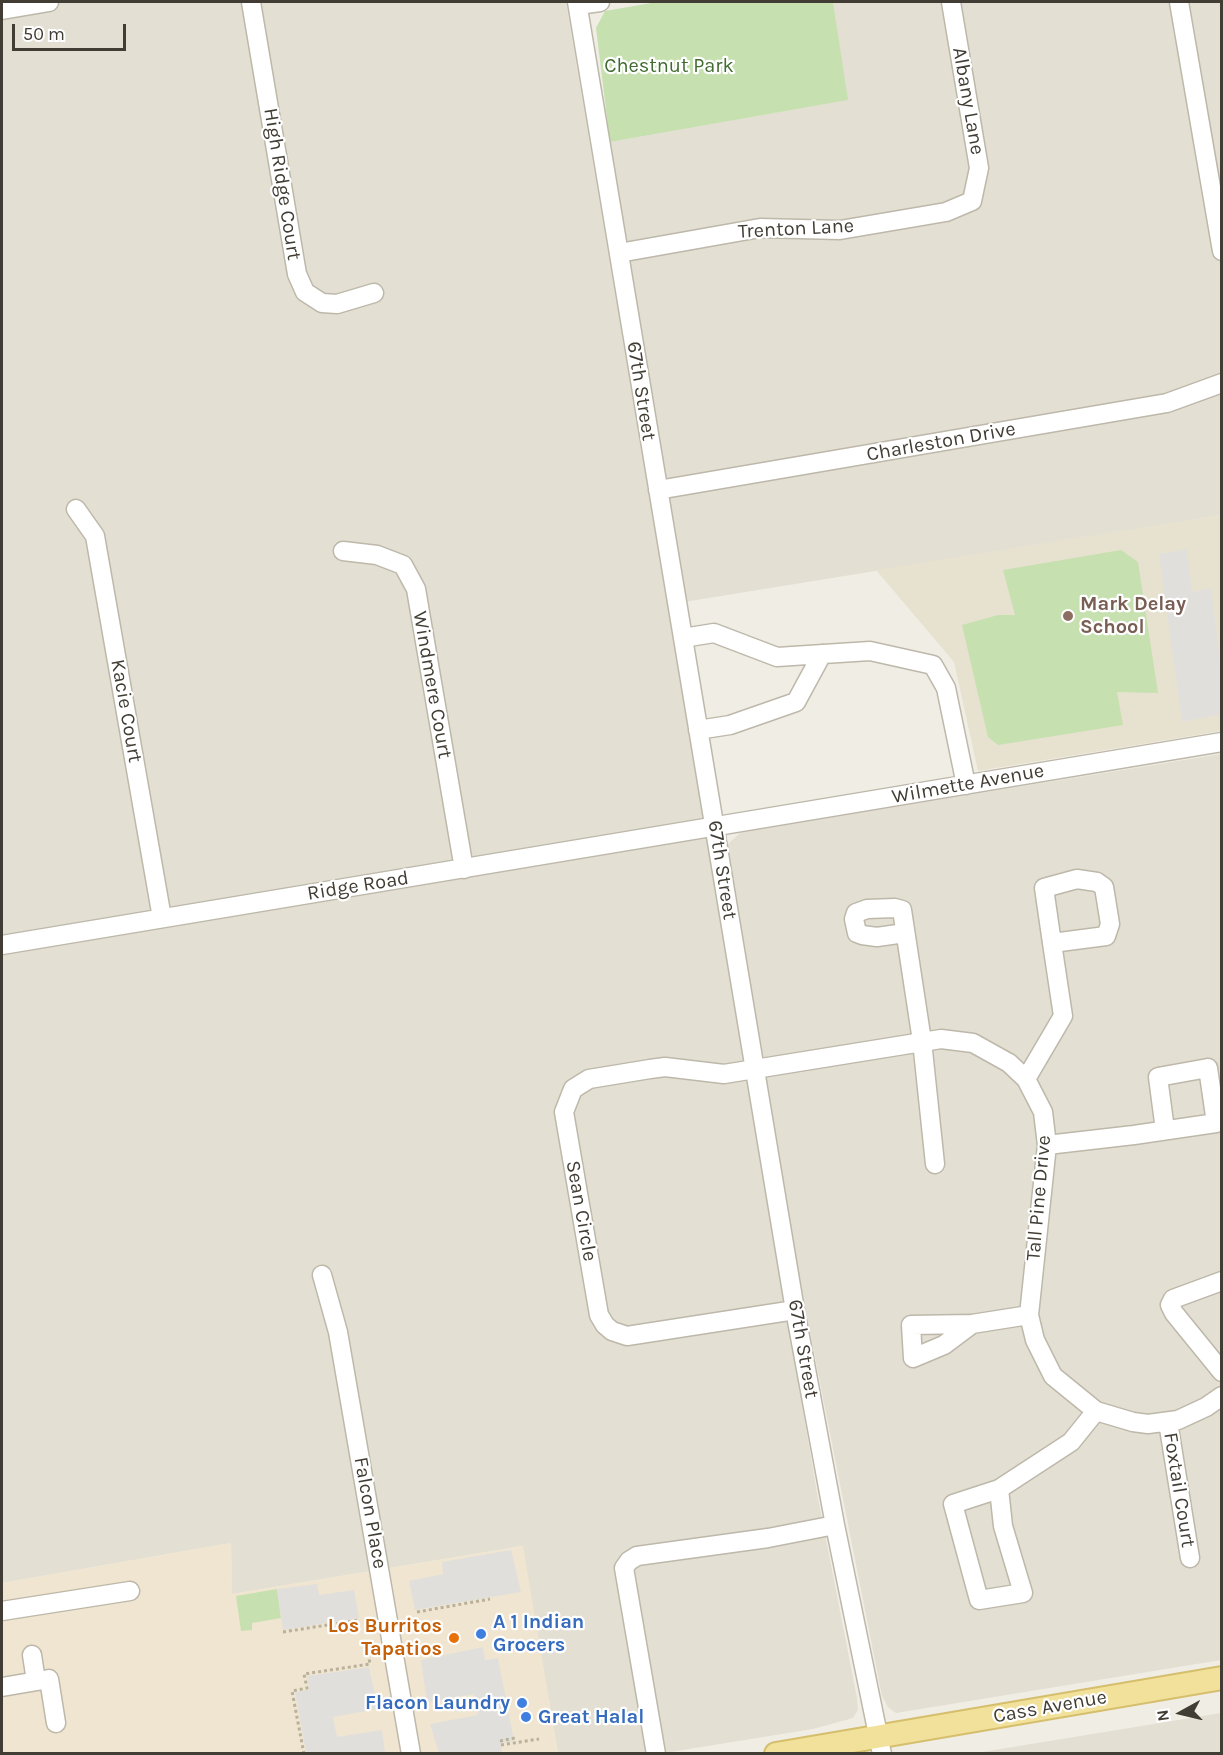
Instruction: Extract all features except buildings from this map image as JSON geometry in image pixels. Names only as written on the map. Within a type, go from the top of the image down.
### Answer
[{"type":"main road","name":"Cass Avenue","points":[[776,1754],[880,1745],[1221,1678]]},
{"type":"street","points":[[2,10],[49,2]]},
{"type":"street","name":"High Ridge Court","points":[[251,2],[297,274],[305,292],[322,303],[337,304],[374,293]]},
{"type":"street","points":[[577,3],[600,2]]},
{"type":"street","name":"Albany Lane","points":[[951,2],[979,168],[972,201]]},
{"type":"street","points":[[1179,2],[1221,251]]},
{"type":"street","name":"67th Street","points":[[577,3],[795,1310],[835,1525],[880,1745]]},
{"type":"street","name":"Trenton Lane","points":[[619,253],[760,228],[840,230],[946,212],[972,201]]},
{"type":"street","name":"Charleston Drive","points":[[658,490],[1167,403],[1221,383]]},
{"type":"street","name":"Kacie Court","points":[[76,509],[95,536],[162,918]]},
{"type":"street","name":"Windmere Court","points":[[343,550],[377,555],[403,565],[416,589],[464,869]]},
{"type":"street","points":[[683,638],[714,633],[777,657],[870,651],[933,665],[946,688],[966,785]]},
{"type":"street","points":[[698,730],[730,725],[796,702],[822,654]]},
{"type":"street","name":"Wilmette Avenue","points":[[715,828],[1221,742]]},
{"type":"street","name":"Ridge Road","points":[[2,945],[715,828]]},
{"type":"street","points":[[905,933],[922,1041],[935,1164]]},
{"type":"street","points":[[1026,1079],[1064,1016],[1052,943]]},
{"type":"street","name":"Tall Pine Drive","points":[[755,1069],[922,1041],[957,1039],[973,1043],[1009,1063],[1026,1079],[1043,1112],[1047,1145],[1029,1315],[1035,1340],[1053,1376],[1096,1412],[1133,1422],[1168,1422],[1206,1407],[1221,1396]]},
{"type":"street","name":"Sean Circle","points":[[755,1069],[724,1074],[665,1067],[589,1079],[573,1089],[564,1112],[599,1315],[612,1331],[627,1336],[795,1310]]},
{"type":"street","points":[[1047,1145],[1166,1130]]},
{"type":"street","name":"Falcon Place","points":[[322,1275],[338,1332],[411,1754]]},
{"type":"street","points":[[1221,1281],[1173,1299],[1170,1305],[1221,1372]]},
{"type":"street","points":[[972,1323],[1029,1315]]},
{"type":"street","points":[[999,1489],[1003,1526],[1023,1593],[979,1600],[953,1504],[999,1489],[1071,1442],[1096,1412]]},
{"type":"street","name":"Foxtail Court","points":[[1168,1422],[1190,1558]]},
{"type":"street","points":[[656,1754],[624,1568],[629,1561],[637,1556],[768,1538],[835,1525]]},
{"type":"street","points":[[2,1611],[130,1591]]},
{"type":"street","points":[[32,1656],[36,1681]]},
{"type":"street","points":[[2,1687],[49,1679],[56,1723]]},
{"type":"path","points":[[417,1612],[490,1599]]},
{"type":"path","points":[[283,1632],[359,1620]]},
{"type":"path","points":[[304,1754],[292,1691],[307,1688],[304,1674],[370,1664],[366,1641]]},
{"type":"path","points":[[515,1738],[501,1743],[539,1739]]},
{"type":"shaded area","points":[[2,2],[566,2],[817,1493],[857,1698],[858,1710],[853,1718],[813,1729],[664,1753],[558,1753],[522,1546],[232,1594],[231,1543],[2,1583]]},
{"type":"shaded area","points":[[833,2],[1221,2],[1221,515],[684,602],[636,320],[610,142],[847,100]]},
{"type":"shaded area","name":"Mark Delay School","points":[[1221,515],[1221,731],[978,771],[954,662],[876,570]]},
{"type":"shaded area","points":[[1187,549],[1192,592],[1211,588],[1221,670],[1222,714],[1182,722],[1159,554]]},
{"type":"shaded area","points":[[1221,754],[1221,1660],[896,1713],[888,1707],[882,1696],[789,1226],[727,854],[728,844],[740,833],[753,830]]},
{"type":"shaded area","points":[[231,1543],[232,1594],[523,1546],[558,1753],[2,1754],[2,1583]]},
{"type":"shaded area","points":[[511,1550],[521,1592],[415,1610],[409,1581],[443,1574],[442,1562]]},
{"type":"shaded area","points":[[317,1584],[319,1595],[354,1590],[359,1618],[283,1630],[277,1589]]},
{"type":"shaded area","points":[[483,1647],[485,1660],[498,1658],[514,1741],[501,1743],[502,1753],[439,1753],[430,1724],[478,1715],[474,1694],[427,1702],[421,1660]]},
{"type":"shaded area","points":[[369,1667],[378,1709],[333,1717],[337,1737],[382,1730],[385,1753],[306,1753],[295,1692],[309,1689],[307,1676]]},
{"type":"shaded area","points":[[1221,1713],[1221,1753],[976,1753]]},
{"type":"green space","name":"Chestnut Park","points":[[657,2],[833,2],[848,100],[610,142],[596,28],[605,11]]},
{"type":"green space","points":[[1121,550],[1138,562],[1158,693],[1117,692],[1123,725],[998,745],[988,737],[962,625],[998,615],[1015,615],[1003,570]]},
{"type":"green space","points":[[277,1589],[281,1618],[252,1623],[252,1630],[241,1631],[236,1596]]},
{"type":"place","name":"Mark Delay School","points":[[1068,616]]},
{"type":"place","name":"A 1 Indian Grocers","points":[[481,1634]]},
{"type":"place","name":"Los Burritos Tapatios","points":[[454,1638]]},
{"type":"place","name":"Flacon Laundry","points":[[522,1703]]},
{"type":"place","name":"Great Halal","points":[[526,1717]]}]
